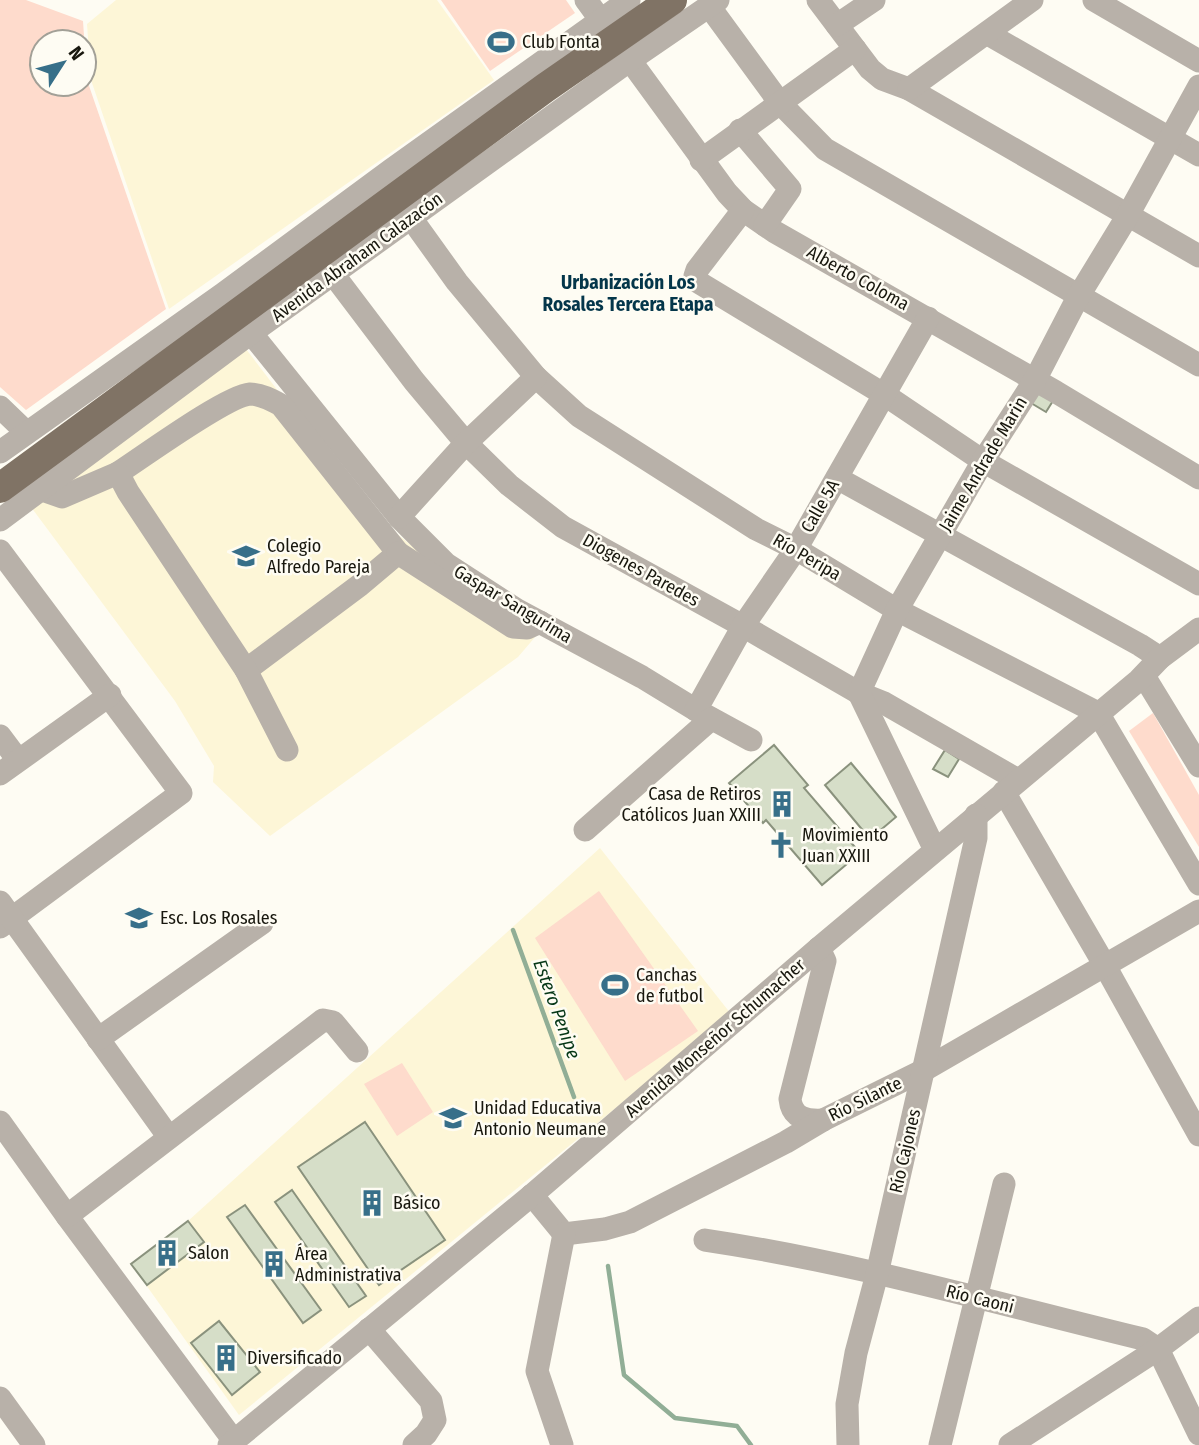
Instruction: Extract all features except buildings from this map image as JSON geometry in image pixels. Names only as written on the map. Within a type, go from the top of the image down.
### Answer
[{"type":"main road","name":"Avenida Abraham Calazacón","points":[[0,488],[172,360],[672,0]]},
{"type":"street","name":"Alberto Coloma","points":[[586,0],[701,160],[743,210],[1198,476]]},
{"type":"street","name":"Avenida Abraham Calazacón","points":[[0,520],[125,425],[411,218],[614,40],[629,0]]},
{"type":"street","points":[[818,0],[870,69],[881,79],[909,89],[1199,256]]},
{"type":"street","points":[[837,26],[874,0]]},
{"type":"street","points":[[1094,0],[1199,61]]},
{"type":"street","name":"Avenida Abraham Calazacón","points":[[0,452],[223,294],[391,170],[614,40],[713,3]]},
{"type":"street","points":[[713,3],[780,103],[825,149],[1199,365]]},
{"type":"street","points":[[909,89],[988,34],[1023,3]]},
{"type":"street","points":[[988,34],[1199,155]]},
{"type":"street","points":[[701,160],[855,49]]},
{"type":"street","name":"Jaime Andrade Marin","points":[[859,693],[897,610],[983,461],[1035,380],[1078,297],[1128,215],[1199,86]]},
{"type":"street","points":[[740,130],[790,189],[765,225]]},
{"type":"street","points":[[743,210],[697,270],[695,276],[698,282],[885,395],[983,461],[1199,584]]},
{"type":"street","name":"Río Peripa","points":[[411,218],[457,282],[536,377],[579,416],[756,528],[897,610],[1098,713]]},
{"type":"street","name":"Diogenes Paredes","points":[[333,274],[414,381],[466,443],[509,485],[563,527],[859,693],[884,703],[1011,786]]},
{"type":"street","name":"Calle 5A","points":[[703,714],[743,626],[796,549],[928,318]]},
{"type":"street","name":"Gaspar Sangurima","points":[[251,333],[399,517],[446,564],[540,622],[642,677],[703,714]]},
{"type":"street","points":[[399,517],[466,443],[536,377]]},
{"type":"street","points":[[42,490],[62,497],[118,473],[228,402],[250,394],[264,396],[281,405],[398,554],[513,627],[527,628],[540,622]]},
{"type":"street","points":[[0,407],[26,432]]},
{"type":"street","points":[[118,473],[246,670],[287,750]]},
{"type":"street","points":[[837,478],[1160,658]]},
{"type":"street","points":[[0,551],[181,793],[4,916],[168,1136]]},
{"type":"street","points":[[246,670],[398,554]]},
{"type":"street","name":"Avenida Monseñor Schumacher","points":[[232,1443],[532,1195],[819,948],[1144,676],[1160,658],[1199,629]]},
{"type":"street","points":[[1144,676],[1199,766]]},
{"type":"street","points":[[859,693],[935,850]]},
{"type":"street","points":[[0,736],[9,767],[110,695]]},
{"type":"street","points":[[1098,713],[1199,884]]},
{"type":"street","points":[[585,830],[703,714],[751,740]]},
{"type":"street","points":[[1011,786],[1104,964],[1199,1135]]},
{"type":"street","name":"Río Cajones","points":[[848,1445],[847,1404],[856,1353],[877,1274],[976,838],[976,816]]},
{"type":"street","name":"Río Silante","points":[[564,1234],[605,1229],[630,1222],[923,1070],[1199,911]]},
{"type":"street","points":[[98,1039],[262,923]]},
{"type":"street","points":[[819,948],[825,961],[790,1099],[791,1109],[799,1116],[810,1121],[823,1120]]},
{"type":"street","points":[[67,1216],[168,1136],[323,1020],[333,1022],[357,1051]]},
{"type":"street","points":[[0,1123],[232,1443]]},
{"type":"street","points":[[940,1445],[1004,1184]]},
{"type":"street","points":[[532,1195],[564,1234],[537,1371],[562,1445]]},
{"type":"street","name":"Río Caoni","points":[[705,1240],[757,1247],[877,1274],[1143,1339],[1158,1349]]},
{"type":"street","points":[[1010,1445],[1043,1436],[1199,1318]]},
{"type":"street","points":[[369,1329],[430,1401],[435,1420],[426,1434],[414,1445]]},
{"type":"street","points":[[1158,1349],[1199,1434]]},
{"type":"street","points":[[0,1398],[34,1445]]},
{"type":"shaded area","points":[[0,0],[26,0],[83,21],[83,28],[28,28],[28,98],[93,98],[166,309],[26,410],[0,387]]},
{"type":"shaded area","points":[[116,0],[437,0],[494,80],[169,309],[97,98],[98,28],[87,28],[87,24]]},
{"type":"shaded area","name":"Club Fonta","points":[[441,0],[566,0],[575,13],[490,71]]},
{"type":"shaded area","name":"Colegio Alfredo Pareja","points":[[246,349],[372,514],[477,598],[536,636],[518,657],[270,836],[213,782],[214,766],[175,701],[31,507]]},
{"type":"shaded area","points":[[1153,713],[1199,795],[1199,847],[1129,731]]},
{"type":"shaded area","name":"Unidad Educativa Antonio Neumane","points":[[600,848],[731,1014],[239,1415],[131,1264],[188,1221]]},
{"type":"shaded area","name":"Canchas de futbol","points":[[599,891],[698,1031],[625,1081],[535,938]]},
{"type":"shaded area","points":[[402,1063],[433,1112],[397,1136],[364,1084]]},
{"type":"waterway","name":"Estero Penipe","points":[[513,930],[574,1097]]},
{"type":"waterway","name":"Estero Penipe","points":[[608,1266],[624,1375],[675,1418],[737,1426],[751,1445]]},
{"type":"place","name":"Club Fonta","points":[[501,42]]},
{"type":"place","name":"Colegio Alfredo Pareja","points":[[246,556]]},
{"type":"place","name":"Casa de Retiros Católicos Juan XXIII","points":[[782,804]]},
{"type":"place","name":"Movimiento Juan XXIII","points":[[781,845]]},
{"type":"place","name":"Esc. Los Rosales","points":[[139,918]]},
{"type":"place","name":"Canchas de futbol","points":[[615,985]]},
{"type":"place","name":"Unidad Educativa Antonio Neumane","points":[[453,1118]]},
{"type":"place","name":"Básico","points":[[372,1203]]},
{"type":"place","name":"Salon","points":[[167,1253]]},
{"type":"place","name":"Área Administrativa","points":[[274,1264]]},
{"type":"place","name":"Diversificado","points":[[226,1358]]},
{"type":"district","name":"Urbanización Los Rosales Tercera Etapa","points":[[628,293]]}]
